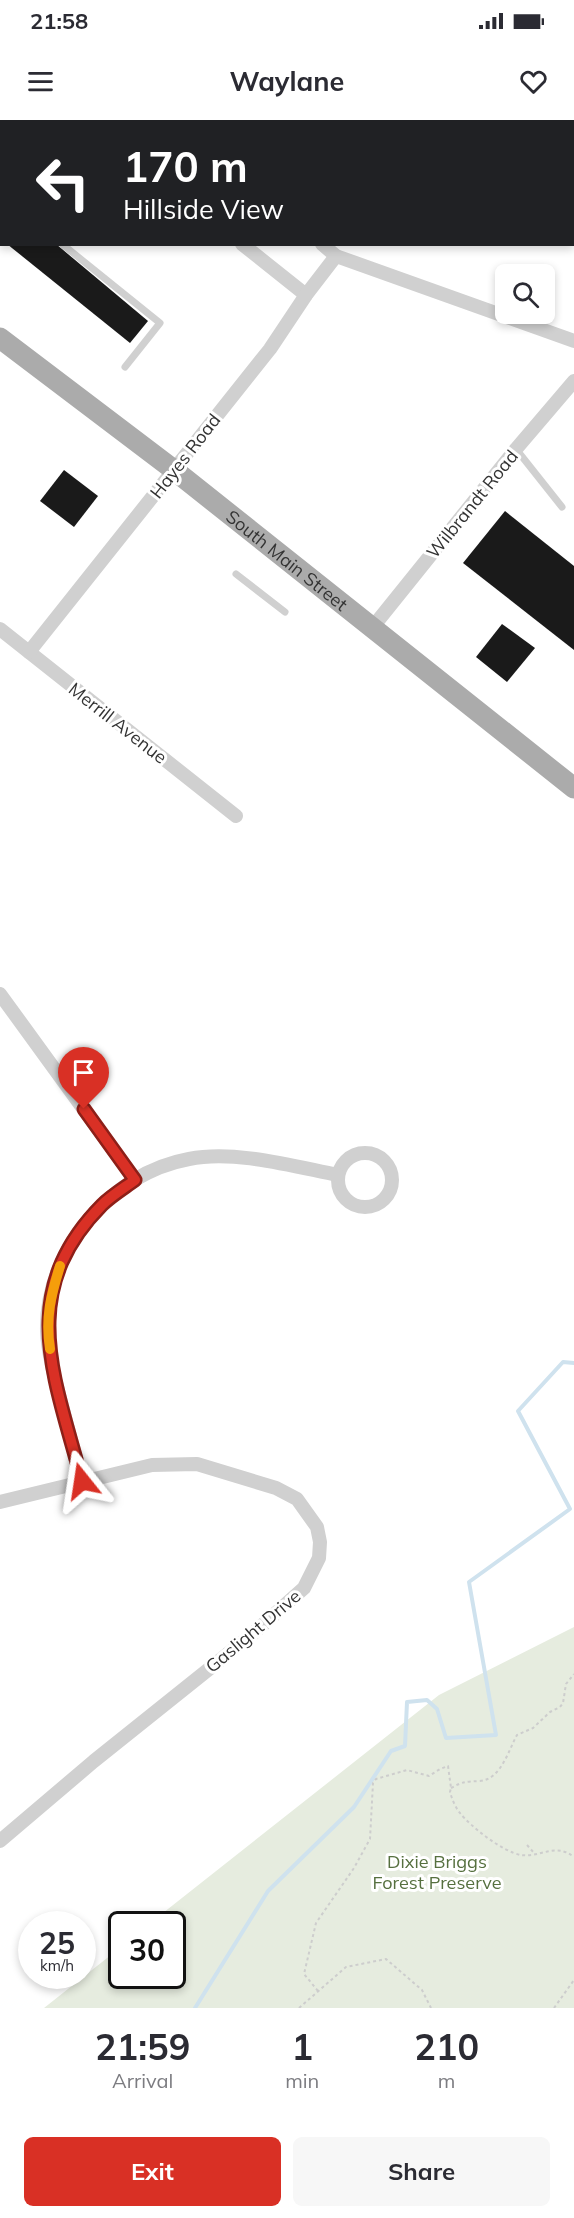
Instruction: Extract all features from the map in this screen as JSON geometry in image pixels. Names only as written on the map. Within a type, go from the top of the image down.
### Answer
[{"type":"main road","name":"South Main Street","points":[[0,338],[174,470],[573,785]]},
{"type":"street","points":[[245,246],[306,295]]},
{"type":"street","points":[[324,246],[336,256],[574,341]]},
{"type":"street","name":"Hayes Road","points":[[29,652],[270,349],[306,295],[336,256]]},
{"type":"street","name":"Wilbrandt Road","points":[[372,628],[516,449],[574,381]]},
{"type":"street","name":"Merrill Avenue","points":[[0,629],[236,816]]},
{"type":"street","points":[[0,994],[135,1180]]},
{"type":"street","points":[[370,1152],[380,1156],[387,1164],[392,1174],[392,1184],[388,1194],[380,1202],[360,1207],[350,1203],[342,1196],[338,1186],[338,1175],[342,1165],[349,1157],[370,1152]]},
{"type":"street","points":[[82,1481],[53,1370],[47,1331],[50,1295],[62,1262],[78,1232],[103,1204],[135,1180],[160,1167],[190,1158],[251,1159],[338,1175]]},
{"type":"street","name":"Gaslight Drive","points":[[0,1502],[152,1465],[198,1464],[276,1488],[297,1499],[317,1527],[320,1542],[319,1558],[304,1588],[249,1637],[94,1761],[0,1841]]},
{"type":"lane","points":[[64,246],[160,323],[125,367]]},
{"type":"lane","points":[[516,449],[562,507]]},
{"type":"lane","points":[[236,574],[285,612]]},
{"type":"path","points":[[452,1788],[470,1780],[479,1781],[494,1775],[500,1769],[517,1735],[532,1728],[550,1712],[560,1707],[566,1684],[574,1674]]},
{"type":"path","points":[[318,1991],[304,1974],[309,1947],[316,1923],[354,1868],[370,1839],[373,1783],[376,1779],[407,1770],[429,1776],[448,1766],[453,1802],[472,1825],[504,1848],[520,1854],[535,1854],[550,1850],[568,1853],[574,1857]]},
{"type":"path","points":[[527,1845],[535,1854]]},
{"type":"path","points":[[299,2008],[346,1967],[386,1959],[422,1990],[431,2008]]},
{"type":"path","points":[[554,2008],[574,1980]]},
{"type":"green space","name":"Dixie Briggs Forest Preserve","points":[[574,1627],[574,2008],[44,2008],[68,1989],[96,1989],[96,1967],[108,1957],[108,1989],[186,1989],[186,1911],[165,1911],[439,1695]]},
{"type":"building","points":[[9,246],[58,246],[148,321],[130,343]]},
{"type":"building","points":[[64,470],[98,496],[74,527],[40,501]]},
{"type":"building","points":[[505,511],[574,566],[574,650],[463,563]]},
{"type":"building","points":[[502,624],[535,648],[507,682],[476,657]]},
{"type":"waterway","points":[[195,2008],[268,1891],[354,1807],[391,1751],[405,1746],[407,1702],[427,1700],[437,1709],[446,1738],[496,1735],[469,1582],[570,1509],[518,1411],[563,1362],[574,1363]]},
{"type":"slow traffic","points":[[50,1349],[47,1331],[50,1295],[60,1266]]},
{"type":"route","points":[[82,1481],[53,1370],[47,1331],[50,1295],[62,1262],[78,1232],[103,1204],[135,1180],[84,1109]]}]
